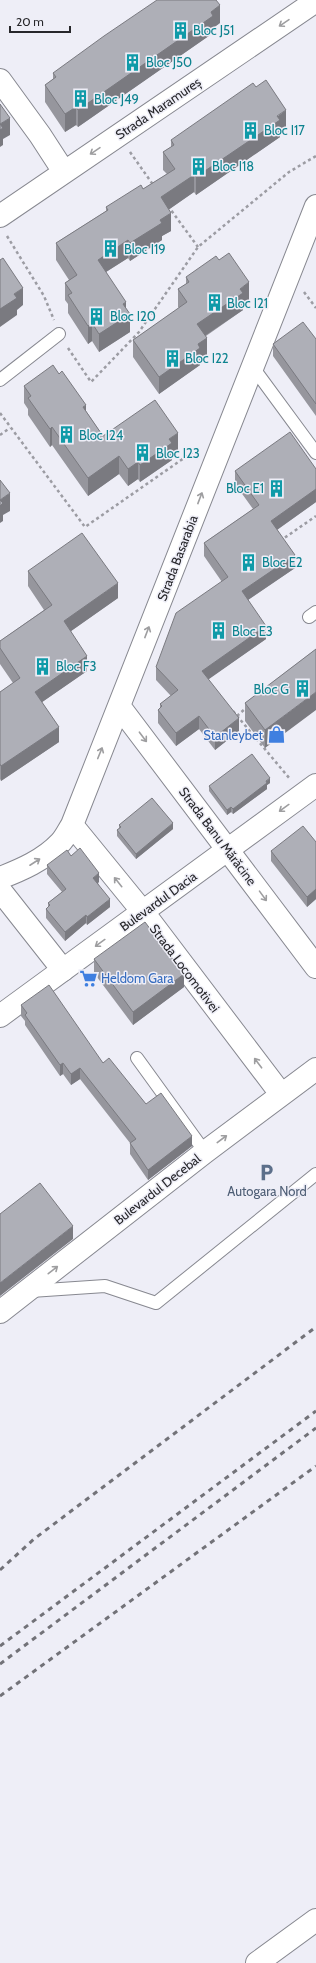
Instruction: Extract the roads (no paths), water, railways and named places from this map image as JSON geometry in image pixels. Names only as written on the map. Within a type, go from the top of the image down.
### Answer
[{"type":"street","name":"Strada Maramureș","points":[[2,224],[64,172],[316,1]]},
{"type":"street","points":[[0,80],[40,135],[64,172]]},
{"type":"street","name":"Strada Basarabia","points":[[0,878],[25,868],[45,855],[61,843],[72,825],[316,206]]},
{"type":"street","name":"Strada Banu Mărăcine","points":[[119,706],[316,967]]},
{"type":"street","name":"Bulevardul Dacia","points":[[0,1016],[310,790]]},
{"type":"street","name":"Strada Locomotivei","points":[[72,825],[143,912],[281,1094]]},
{"type":"street","points":[[0,890],[63,970]]},
{"type":"street","name":"Bulevardul Decebal","points":[[0,1312],[205,1152],[316,1068]]},
{"type":"street","points":[[257,1963],[316,1920]]},
{"type":"lane","points":[[0,380],[59,334]]},
{"type":"lane","points":[[252,366],[316,453]]},
{"type":"lane","points":[[137,1058],[205,1152]]},
{"type":"lane","points":[[26,1292],[105,1286],[156,1303],[316,1174]]},
{"type":"railway","points":[[0,1570],[34,1539],[316,1327]]},
{"type":"railway","points":[[0,1646],[316,1411]]},
{"type":"railway","points":[[0,1664],[316,1428]]},
{"type":"railway","points":[[0,1696],[316,1466]]},
{"type":"place","name":"Bloc J51","points":[[180,30]]},
{"type":"place","name":"Bloc J50","points":[[133,62]]},
{"type":"place","name":"Bloc J49","points":[[81,99]]},
{"type":"place","name":"Bloc I17","points":[[251,130]]},
{"type":"place","name":"Bloc I18","points":[[199,166]]},
{"type":"place","name":"Bloc I19","points":[[111,249]]},
{"type":"place","name":"Bloc I21","points":[[214,303]]},
{"type":"place","name":"Bloc I20","points":[[97,316]]},
{"type":"place","name":"Bloc I22","points":[[172,358]]},
{"type":"place","name":"Bloc I24","points":[[66,435]]},
{"type":"place","name":"Bloc I23","points":[[143,453]]},
{"type":"place","name":"Bloc E1","points":[[277,488]]},
{"type":"place","name":"Bloc E2","points":[[249,562]]},
{"type":"place","name":"Bloc E3","points":[[219,631]]},
{"type":"place","name":"Bloc F3","points":[[43,666]]},
{"type":"place","name":"Bloc G","points":[[302,689]]},
{"type":"place","name":"Stanleybet","points":[[276,735]]},
{"type":"place","name":"Heldom Gara","points":[[88,978]]},
{"type":"place","name":"Autogara Nord","points":[[267,1172]]}]
